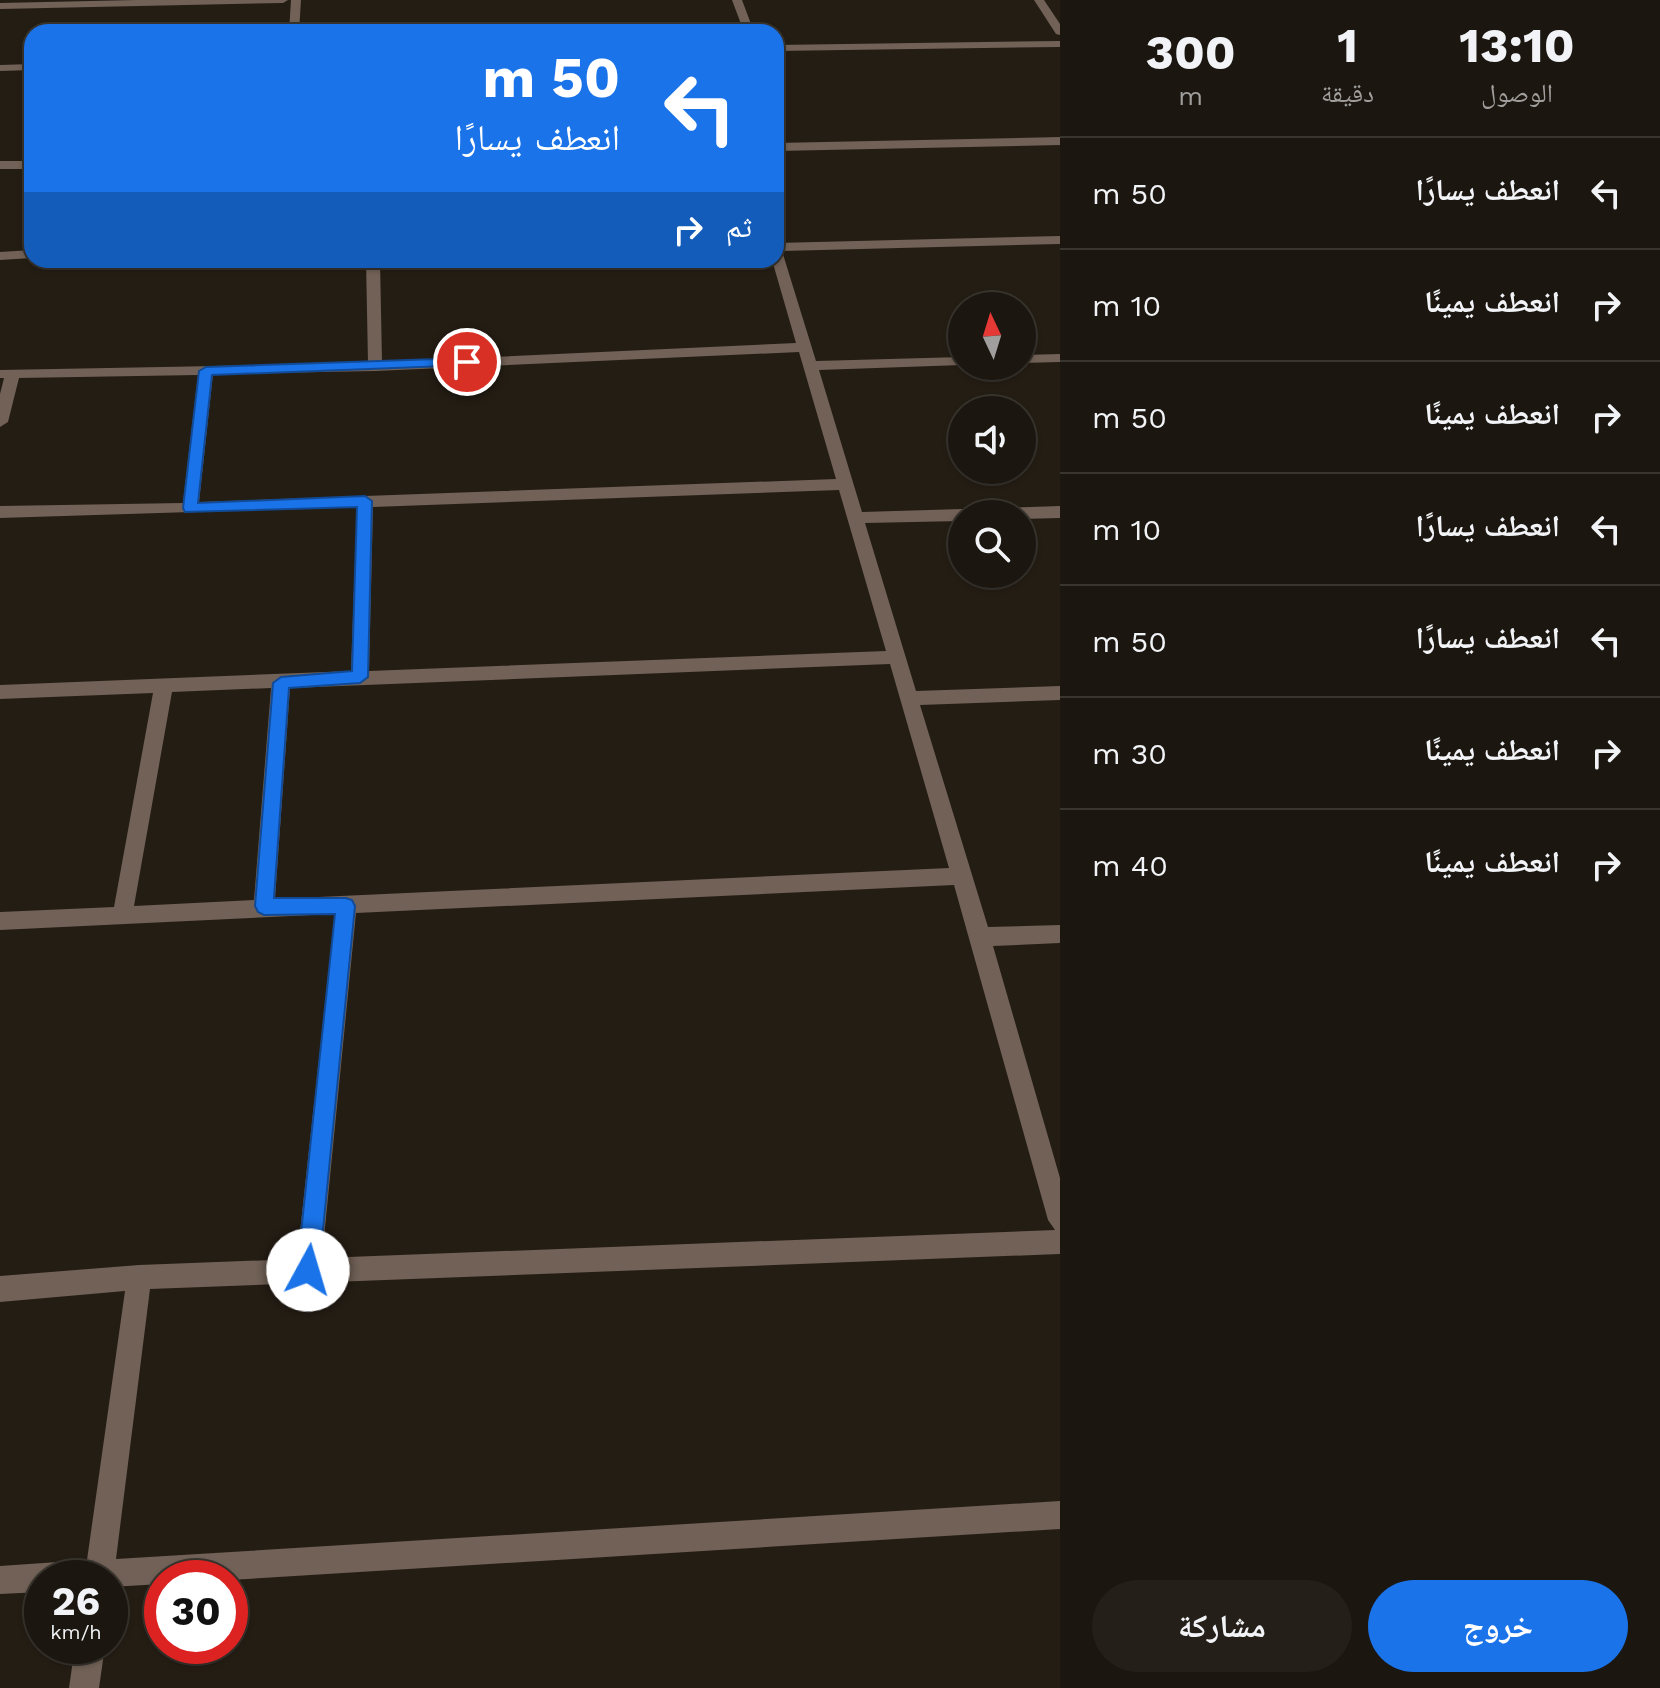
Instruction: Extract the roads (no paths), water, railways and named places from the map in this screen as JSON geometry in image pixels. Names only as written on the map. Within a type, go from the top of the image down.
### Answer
[{"type":"street","points":[[0,6],[283,0]]},
{"type":"street","points":[[294,24],[296,0]]},
{"type":"street","points":[[737,0],[746,24]]},
{"type":"street","points":[[1039,0],[1060,32]]},
{"type":"street","points":[[784,48],[1060,44]]},
{"type":"street","points":[[0,68],[24,67]]},
{"type":"street","points":[[784,147],[1060,141]]},
{"type":"street","points":[[0,165],[24,165]]},
{"type":"street","points":[[784,249],[1060,240]]},
{"type":"street","points":[[0,256],[24,254]]},
{"type":"street","points":[[373,268],[375,367]]},
{"type":"street","points":[[782,268],[980,937],[1060,1220]]},
{"type":"street","points":[[0,422],[6,374],[807,356],[948,361]]},
{"type":"street","points":[[1036,359],[1060,358]]},
{"type":"street","points":[[190,508],[206,371]]},
{"type":"street","points":[[0,512],[845,484]]},
{"type":"street","points":[[360,677],[365,501]]},
{"type":"street","points":[[1036,513],[1060,512]]},
{"type":"street","points":[[855,518],[948,515]]},
{"type":"street","points":[[0,692],[896,657]]},
{"type":"street","points":[[264,906],[281,683]]},
{"type":"street","points":[[122,917],[164,685]]},
{"type":"street","points":[[909,698],[1060,693]]},
{"type":"street","points":[[0,921],[122,917],[264,906],[346,906],[961,876]]},
{"type":"street","points":[[308,1270],[346,906]]},
{"type":"street","points":[[980,937],[1060,934]]},
{"type":"street","points":[[0,1289],[139,1277],[1060,1242]]},
{"type":"street","points":[[101,1560],[139,1277]]},
{"type":"street","points":[[128,1574],[1060,1515]]},
{"type":"street","points":[[0,1580],[24,1579]]},
{"type":"street","points":[[84,1688],[87,1664]]}]
